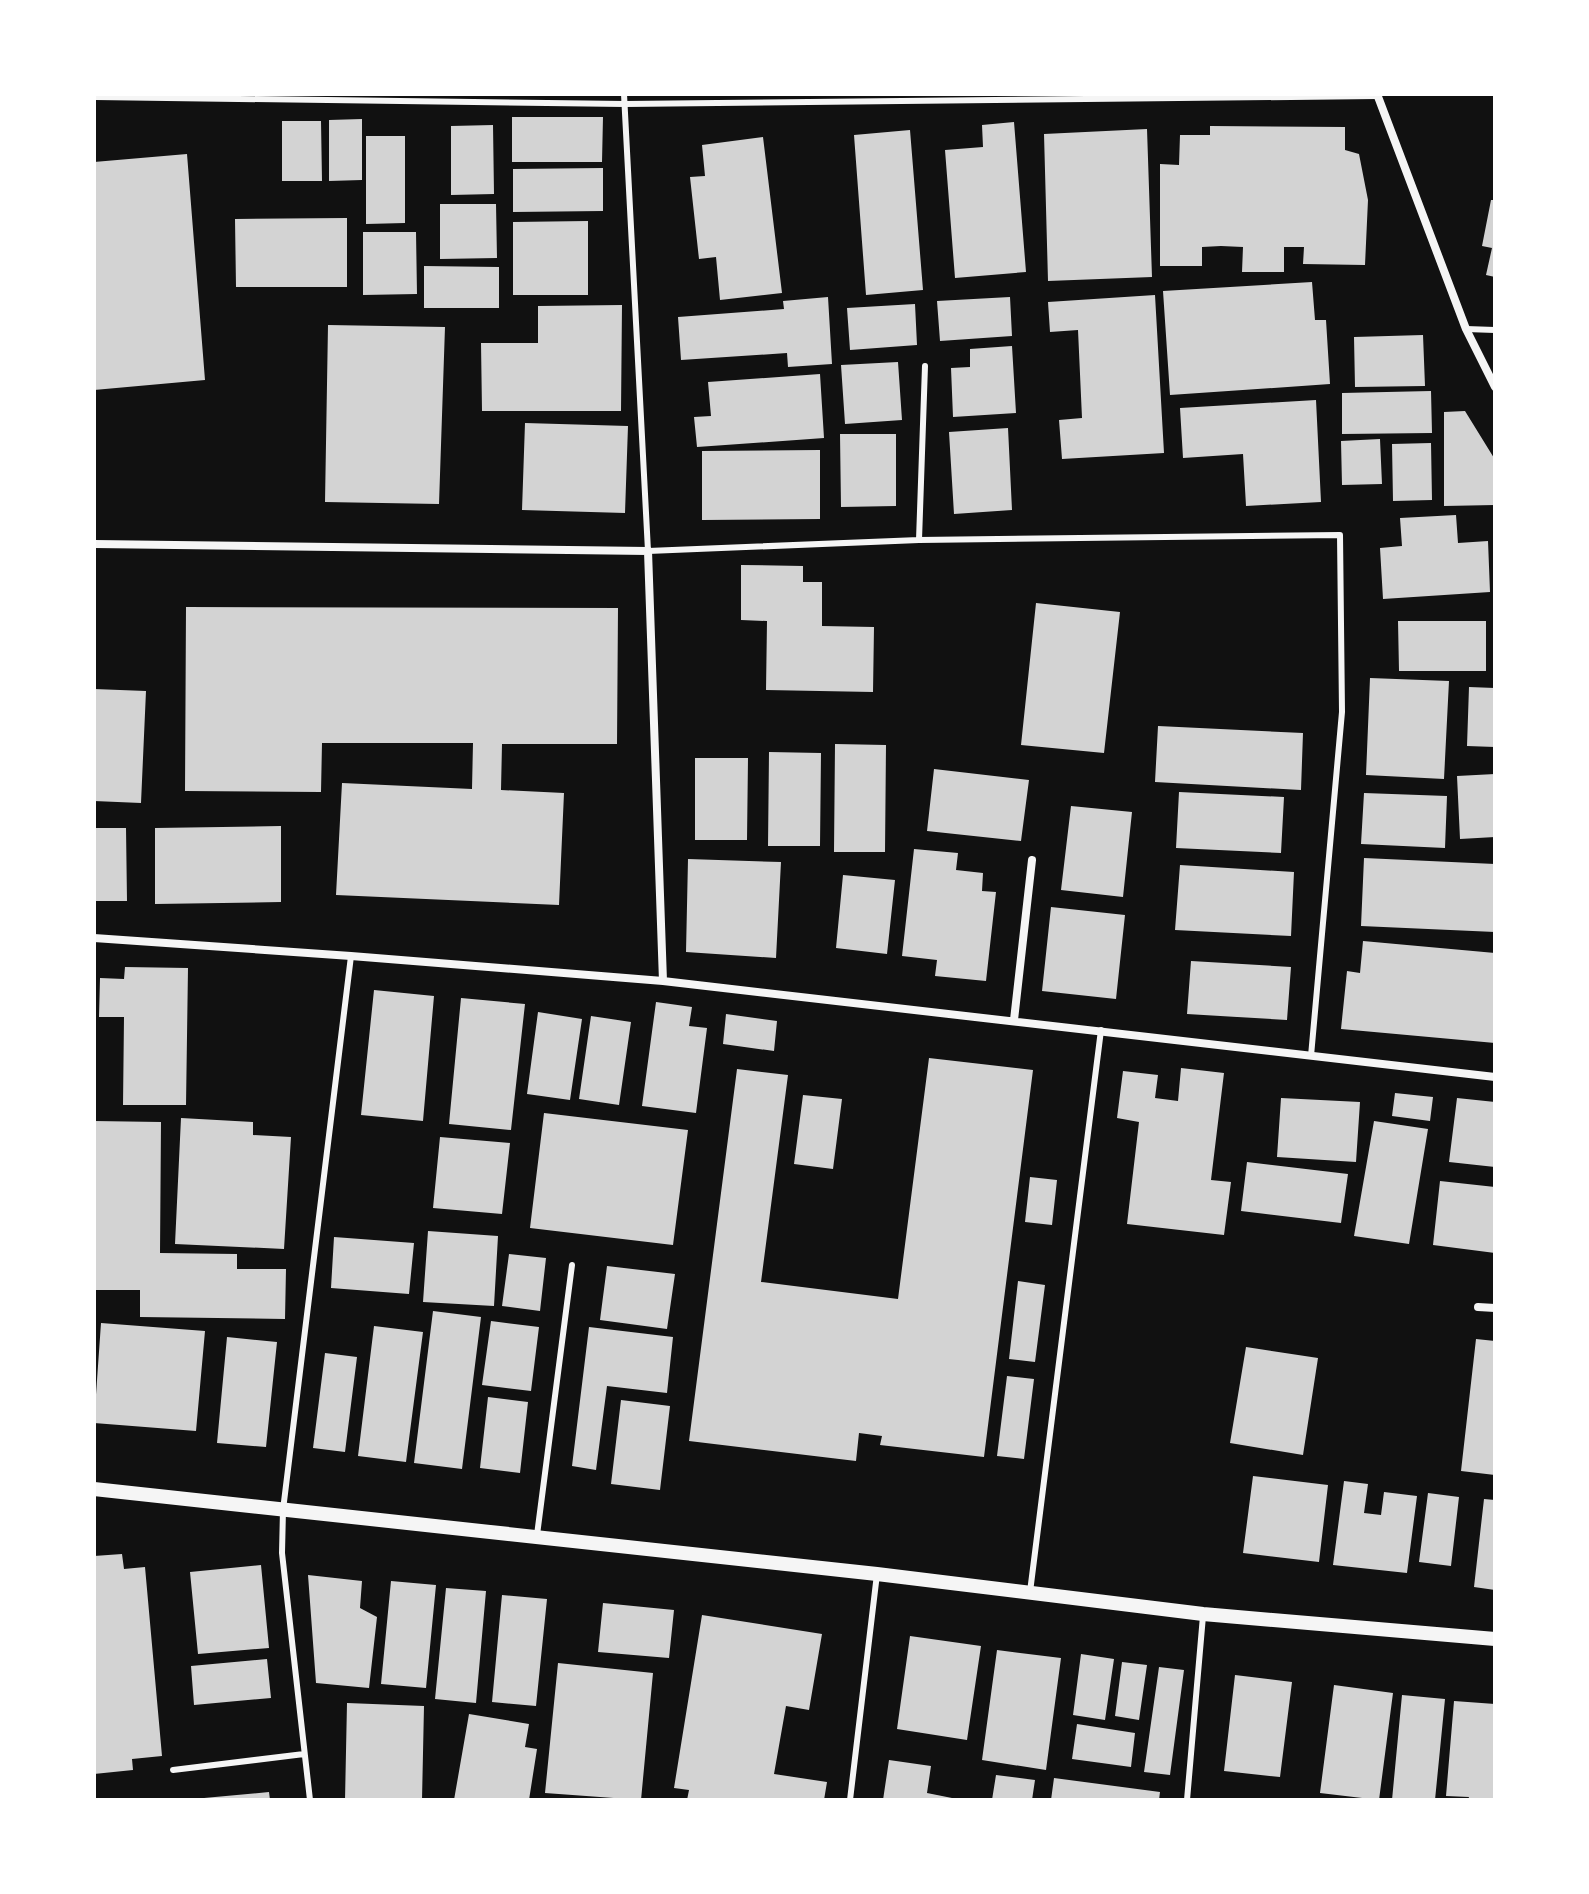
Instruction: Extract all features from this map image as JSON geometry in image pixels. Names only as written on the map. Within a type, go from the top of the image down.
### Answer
[{"type":"street","points":[[1377,95],[1466,329],[1495,387]]},
{"type":"street","points":[[94,544],[648,551],[663,981]]},
{"type":"street","points":[[1014,1020],[1032,860]]},
{"type":"street","points":[[94,938],[663,981],[1495,1077]]},
{"type":"street","points":[[1478,1307],[1495,1308]]},
{"type":"street","points":[[94,1489],[877,1574],[1203,1614],[1495,1639]]},
{"type":"lane","points":[[95,94],[95,97],[625,104],[1377,95]]},
{"type":"lane","points":[[624,94],[648,551],[919,540],[1340,535],[1342,712],[1311,1056]]},
{"type":"lane","points":[[1466,329],[1495,330]]},
{"type":"lane","points":[[919,540],[925,366]]},
{"type":"lane","points":[[310,1800],[282,1553],[283,1510],[351,956]]},
{"type":"lane","points":[[1030,1592],[1101,1030]]},
{"type":"lane","points":[[536,1537],[572,1265]]},
{"type":"lane","points":[[850,1800],[877,1574]]},
{"type":"lane","points":[[1187,1800],[1203,1614]]},
{"type":"lane","points":[[173,1770],[304,1754]]},
{"type":"building","points":[[512,117],[603,117],[602,162],[512,162]]},
{"type":"building","points":[[362,119],[362,180],[329,181],[329,120]]},
{"type":"building","points":[[282,121],[321,121],[322,181],[282,181]]},
{"type":"building","points":[[1014,122],[1026,272],[955,278],[945,150],[983,147],[982,125]]},
{"type":"building","points":[[493,125],[494,194],[451,195],[451,126]]},
{"type":"building","points":[[1210,126],[1345,127],[1345,150],[1359,154],[1368,200],[1365,265],[1303,264],[1304,247],[1284,247],[1284,272],[1242,272],[1243,247],[1221,246],[1202,247],[1202,266],[1160,266],[1160,164],[1179,165],[1180,135],[1210,135]]},
{"type":"building","points":[[1147,129],[1152,277],[1048,281],[1044,134]]},
{"type":"building","points":[[910,130],[923,290],[866,295],[854,135]]},
{"type":"building","points":[[366,136],[405,136],[405,223],[366,224]]},
{"type":"building","points":[[763,137],[782,293],[720,300],[716,257],[699,259],[690,177],[705,176],[702,145]]},
{"type":"building","points":[[187,154],[205,380],[94,390],[94,162]]},
{"type":"building","points":[[603,168],[603,211],[513,212],[513,169]]},
{"type":"building","points":[[1491,200],[1495,200],[1495,277],[1486,275],[1492,248],[1482,246]]},
{"type":"building","points":[[440,204],[496,204],[497,258],[440,259]]},
{"type":"building","points":[[347,218],[347,287],[236,287],[235,219]]},
{"type":"building","points":[[588,221],[588,295],[513,295],[513,222]]},
{"type":"building","points":[[363,232],[416,232],[417,294],[363,295]]},
{"type":"building","points":[[424,266],[499,267],[499,308],[424,308]]},
{"type":"building","points":[[1312,282],[1315,320],[1326,320],[1330,384],[1170,395],[1163,291]]},
{"type":"building","points":[[1155,295],[1164,453],[1062,459],[1059,420],[1082,418],[1078,330],[1050,332],[1048,302]]},
{"type":"building","points":[[828,297],[832,364],[788,367],[787,353],[681,360],[678,317],[784,309],[783,301]]},
{"type":"building","points":[[1010,297],[1012,336],[940,341],[937,301]]},
{"type":"building","points":[[915,304],[917,345],[850,350],[847,308]]},
{"type":"building","points":[[622,305],[621,411],[482,411],[481,343],[538,343],[538,306]]},
{"type":"building","points":[[328,325],[445,327],[439,504],[325,502]]},
{"type":"building","points":[[1423,335],[1425,386],[1355,387],[1354,337]]},
{"type":"building","points":[[1012,346],[1016,413],[953,417],[951,368],[970,367],[970,349]]},
{"type":"building","points":[[898,362],[902,420],[845,424],[841,365]]},
{"type":"building","points":[[820,374],[824,438],[697,447],[694,417],[711,416],[708,382]]},
{"type":"building","points":[[1431,391],[1432,433],[1342,434],[1342,393]]},
{"type":"building","points":[[1316,400],[1321,502],[1246,506],[1243,454],[1183,458],[1180,408]]},
{"type":"building","points":[[1465,411],[1494,458],[1495,505],[1444,506],[1444,412]]},
{"type":"building","points":[[525,423],[628,426],[625,513],[522,510]]},
{"type":"building","points":[[1008,428],[1012,510],[954,514],[949,432]]},
{"type":"building","points":[[840,434],[896,434],[896,506],[841,507]]},
{"type":"building","points":[[1380,439],[1382,484],[1342,485],[1341,441]]},
{"type":"building","points":[[1431,443],[1432,500],[1393,501],[1392,444]]},
{"type":"building","points":[[820,450],[820,519],[702,520],[702,451]]},
{"type":"building","points":[[1456,515],[1458,543],[1488,541],[1490,592],[1383,599],[1380,548],[1402,546],[1400,518]]},
{"type":"building","points":[[741,565],[803,566],[803,582],[822,582],[822,626],[874,627],[873,692],[766,690],[767,621],[741,620]]},
{"type":"building","points":[[1036,603],[1120,612],[1104,753],[1021,745]]},
{"type":"building","points":[[186,607],[618,608],[617,744],[502,744],[501,790],[564,793],[559,905],[336,895],[342,783],[472,789],[473,743],[322,743],[321,792],[185,791]]},
{"type":"building","points":[[1398,621],[1486,621],[1486,671],[1399,671]]},
{"type":"building","points":[[1370,678],[1449,681],[1444,779],[1366,775]]},
{"type":"building","points":[[1469,687],[1495,688],[1495,747],[1467,746]]},
{"type":"building","points":[[94,689],[146,691],[141,803],[94,801]]},
{"type":"building","points":[[1158,726],[1303,733],[1301,790],[1155,782]]},
{"type":"building","points":[[835,744],[886,745],[885,852],[834,852]]},
{"type":"building","points":[[769,752],[821,753],[820,846],[768,846]]},
{"type":"building","points":[[695,758],[748,758],[747,840],[695,840]]},
{"type":"building","points":[[934,769],[1029,780],[1021,841],[927,831]]},
{"type":"building","points":[[1495,774],[1495,837],[1460,839],[1457,776]]},
{"type":"building","points":[[1179,792],[1284,797],[1281,853],[1176,848]]},
{"type":"building","points":[[1364,793],[1447,796],[1445,848],[1361,844]]},
{"type":"building","points":[[1071,806],[1132,812],[1123,897],[1061,890]]},
{"type":"building","points":[[281,826],[281,902],[155,904],[155,828]]},
{"type":"building","points":[[94,828],[126,828],[127,901],[94,901]]},
{"type":"building","points":[[914,849],[958,853],[956,870],[983,873],[982,891],[996,892],[986,981],[935,976],[937,960],[902,956]]},
{"type":"building","points":[[1364,858],[1495,864],[1495,932],[1361,926]]},
{"type":"building","points":[[688,859],[781,862],[776,958],[686,952]]},
{"type":"building","points":[[1180,865],[1294,872],[1291,936],[1175,930]]},
{"type":"building","points":[[843,875],[895,880],[887,954],[836,948]]},
{"type":"building","points":[[1051,907],[1125,915],[1116,999],[1042,991]]},
{"type":"building","points":[[1363,941],[1495,953],[1495,1043],[1341,1029],[1347,971],[1360,973]]},
{"type":"building","points":[[1191,961],[1291,967],[1287,1020],[1187,1014]]},
{"type":"building","points":[[125,967],[188,968],[186,1105],[123,1105],[124,1017],[99,1017],[100,978],[124,979]]},
{"type":"building","points":[[374,990],[434,996],[423,1121],[361,1115]]},
{"type":"building","points":[[461,998],[525,1004],[511,1130],[449,1124]]},
{"type":"building","points":[[656,1002],[692,1007],[689,1026],[707,1028],[696,1113],[642,1106]]},
{"type":"building","points":[[538,1012],[582,1019],[570,1100],[527,1094]]},
{"type":"building","points":[[726,1014],[777,1021],[774,1051],[723,1044]]},
{"type":"building","points":[[591,1016],[631,1022],[619,1105],[579,1099]]},
{"type":"building","points":[[929,1058],[1033,1070],[984,1457],[880,1445],[882,1436],[859,1433],[856,1461],[689,1441],[737,1069],[788,1075],[761,1282],[898,1299]]},
{"type":"building","points":[[1181,1068],[1224,1073],[1211,1180],[1231,1182],[1224,1235],[1127,1224],[1139,1122],[1117,1118],[1123,1071],[1158,1075],[1155,1098],[1178,1101]]},
{"type":"building","points":[[1395,1093],[1433,1097],[1430,1121],[1392,1116]]},
{"type":"building","points":[[803,1095],[842,1099],[833,1169],[794,1164]]},
{"type":"building","points":[[1281,1098],[1360,1102],[1356,1162],[1277,1157]]},
{"type":"building","points":[[1457,1098],[1495,1102],[1495,1167],[1449,1162]]},
{"type":"building","points":[[544,1113],[688,1130],[673,1245],[530,1228]]},
{"type":"building","points":[[181,1118],[253,1122],[253,1135],[291,1137],[284,1249],[175,1244]]},
{"type":"building","points":[[94,1121],[161,1122],[160,1253],[237,1254],[237,1269],[286,1269],[285,1319],[140,1317],[140,1290],[94,1290]]},
{"type":"building","points":[[1374,1121],[1428,1129],[1409,1244],[1354,1236]]},
{"type":"building","points":[[440,1137],[510,1143],[502,1214],[433,1208]]},
{"type":"building","points":[[1247,1162],[1348,1174],[1341,1223],[1241,1211]]},
{"type":"building","points":[[1030,1177],[1057,1180],[1052,1225],[1025,1222]]},
{"type":"building","points":[[1440,1181],[1495,1187],[1495,1253],[1433,1245]]},
{"type":"building","points":[[428,1231],[498,1236],[494,1306],[423,1302]]},
{"type":"building","points":[[334,1237],[414,1243],[409,1294],[331,1288]]},
{"type":"building","points":[[509,1254],[546,1258],[540,1311],[502,1306]]},
{"type":"building","points":[[607,1266],[675,1274],[667,1329],[600,1320]]},
{"type":"building","points":[[1018,1281],[1045,1285],[1035,1362],[1009,1359]]},
{"type":"building","points":[[433,1311],[481,1317],[462,1469],[414,1463]]},
{"type":"building","points":[[491,1321],[539,1327],[531,1391],[482,1385]]},
{"type":"building","points":[[101,1323],[205,1331],[196,1431],[94,1423]]},
{"type":"building","points":[[374,1326],[423,1332],[406,1462],[358,1456]]},
{"type":"building","points":[[589,1327],[673,1337],[667,1393],[607,1386],[596,1470],[572,1466]]},
{"type":"building","points":[[227,1337],[277,1342],[266,1447],[217,1443]]},
{"type":"building","points":[[1476,1339],[1495,1341],[1495,1475],[1461,1471]]},
{"type":"building","points":[[1246,1347],[1318,1358],[1303,1455],[1230,1443]]},
{"type":"building","points":[[325,1353],[357,1357],[345,1452],[313,1448]]},
{"type":"building","points":[[1007,1376],[1034,1379],[1024,1459],[997,1456]]},
{"type":"building","points":[[488,1397],[528,1402],[520,1473],[480,1468]]},
{"type":"building","points":[[621,1400],[670,1406],[660,1490],[611,1484]]},
{"type":"building","points":[[1253,1476],[1328,1485],[1319,1562],[1243,1553]]},
{"type":"building","points":[[1344,1481],[1368,1484],[1364,1513],[1381,1515],[1384,1492],[1417,1496],[1407,1573],[1333,1565]]},
{"type":"building","points":[[1428,1493],[1459,1497],[1451,1566],[1419,1562]]},
{"type":"building","points":[[1484,1499],[1495,1500],[1495,1590],[1474,1587]]},
{"type":"building","points":[[122,1554],[124,1569],[145,1567],[162,1756],[132,1759],[133,1770],[94,1774],[94,1556]]},
{"type":"building","points":[[261,1565],[269,1648],[198,1654],[190,1572]]},
{"type":"building","points":[[308,1575],[362,1581],[360,1608],[377,1617],[369,1688],[316,1683]]},
{"type":"building","points":[[391,1581],[436,1585],[426,1688],[381,1684]]},
{"type":"building","points":[[446,1588],[486,1591],[476,1703],[435,1699]]},
{"type":"building","points":[[502,1595],[547,1599],[536,1706],[492,1702]]},
{"type":"building","points":[[603,1603],[674,1610],[669,1658],[598,1652]]},
{"type":"building","points":[[702,1615],[822,1634],[809,1710],[786,1706],[774,1774],[827,1782],[824,1800],[687,1800],[689,1790],[674,1788]]},
{"type":"building","points":[[910,1636],[981,1646],[967,1740],[897,1729]]},
{"type":"building","points":[[997,1650],[1061,1658],[1046,1770],[982,1760]]},
{"type":"building","points":[[1081,1654],[1114,1659],[1105,1720],[1073,1715]]},
{"type":"building","points":[[267,1659],[271,1698],[194,1705],[191,1666]]},
{"type":"building","points":[[1122,1662],[1147,1665],[1139,1720],[1115,1716]]},
{"type":"building","points":[[558,1663],[653,1673],[641,1800],[545,1793]]},
{"type":"building","points":[[1159,1667],[1184,1670],[1170,1775],[1144,1772]]},
{"type":"building","points":[[1235,1675],[1292,1682],[1280,1777],[1224,1771]]},
{"type":"building","points":[[1334,1685],[1393,1693],[1379,1800],[1320,1793]]},
{"type":"building","points":[[1402,1695],[1445,1699],[1435,1800],[1392,1800]]},
{"type":"building","points":[[1454,1701],[1495,1704],[1495,1800],[1446,1796]]},
{"type":"building","points":[[347,1703],[424,1706],[422,1800],[345,1800]]},
{"type":"building","points":[[469,1714],[529,1724],[525,1747],[537,1749],[529,1800],[454,1800]]},
{"type":"building","points":[[1077,1724],[1135,1733],[1131,1767],[1072,1759]]},
{"type":"building","points":[[889,1760],[931,1766],[927,1793],[962,1800],[883,1800]]},
{"type":"building","points":[[996,1775],[1035,1780],[1032,1800],[992,1800]]},
{"type":"building","points":[[1054,1778],[1160,1792],[1159,1800],[1051,1800]]},
{"type":"building","points":[[269,1792],[270,1800],[204,1800],[204,1798]]}]
